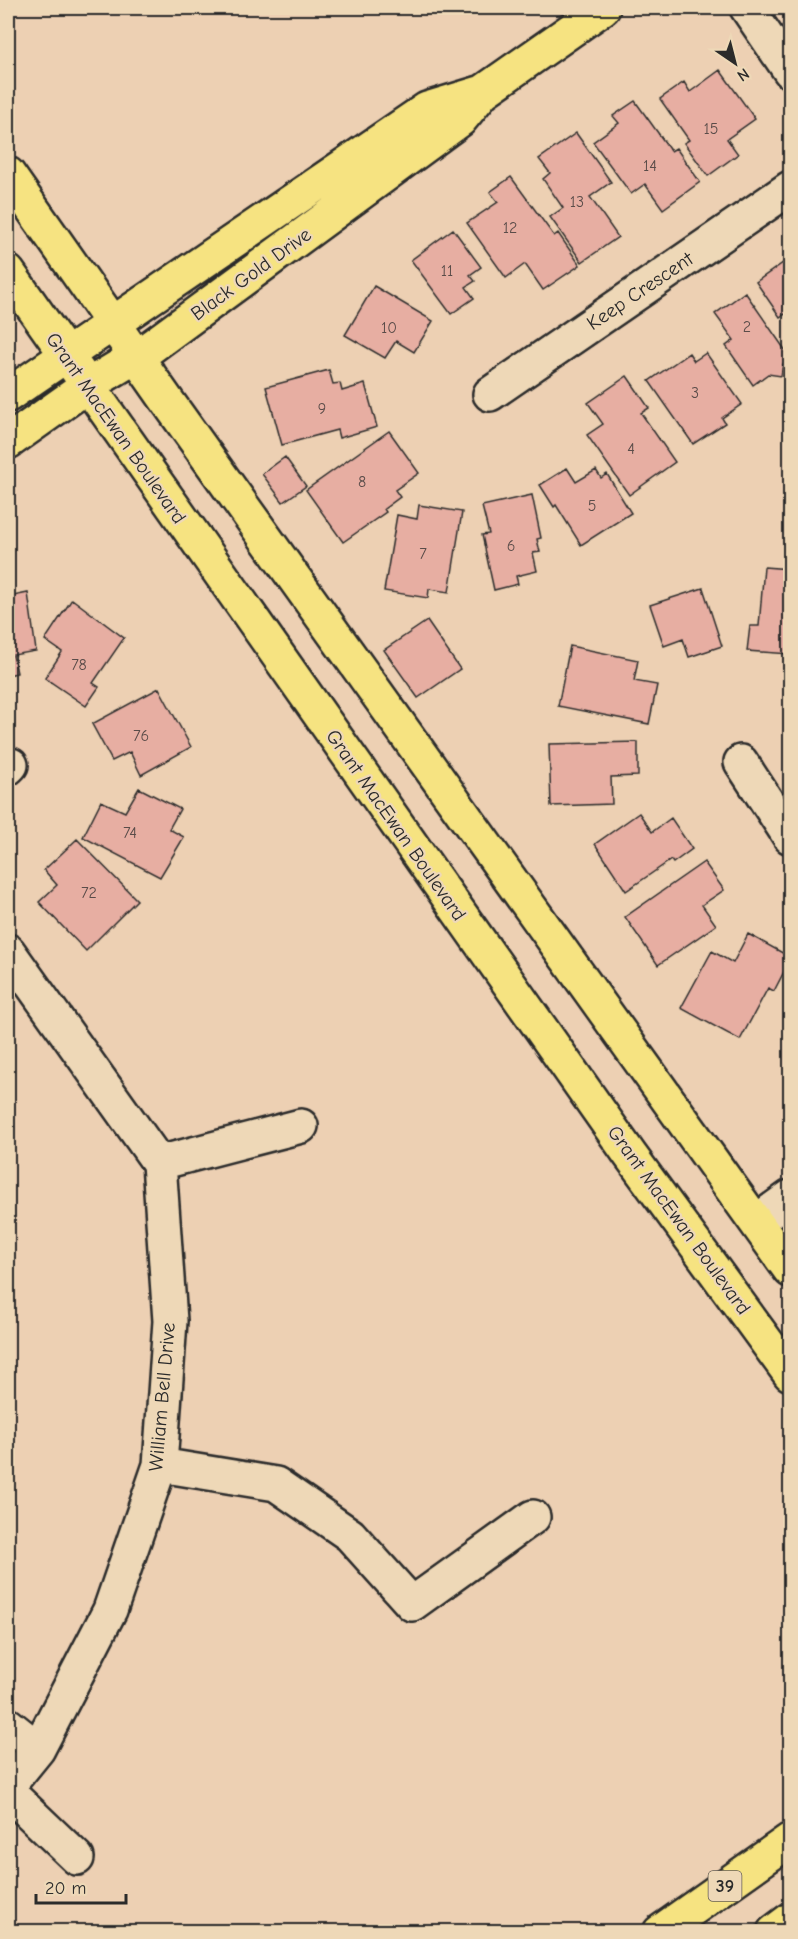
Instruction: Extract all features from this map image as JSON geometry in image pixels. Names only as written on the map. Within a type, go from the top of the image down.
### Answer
[{"type":"main road","name":"Black Gold Drive","points":[[8,442],[87,386],[148,349],[460,120],[483,92],[603,8]]},
{"type":"main road","name":"Black Gold Drive","points":[[8,395],[427,109],[483,92]]},
{"type":"main road","points":[[8,174],[790,1270]]},
{"type":"main road","name":"Grant MacEwan Boulevard","points":[[8,272],[630,1155],[790,1374]]},
{"type":"main road","name":"39","points":[[660,1932],[790,1840]]},
{"type":"main road","points":[[774,1932],[790,1920]]},
{"type":"street","points":[[747,8],[790,71]]},
{"type":"street","name":"Keep Crescent","points":[[490,394],[790,188]]},
{"type":"street","points":[[741,762],[790,837]]},
{"type":"street","points":[[8,951],[159,1163],[300,1126]]},
{"type":"street","name":"William Bell Drive","points":[[8,1786],[38,1749],[110,1610],[160,1465],[170,1321],[159,1163]]},
{"type":"street","points":[[757,1221],[790,1197]]},
{"type":"street","points":[[160,1465],[276,1484],[350,1535],[412,1604],[533,1517]]},
{"type":"street","points":[[8,1725],[38,1749]]},
{"type":"street","points":[[8,1792],[78,1858]]},
{"type":"building","points":[[720,70],[755,119],[727,139],[738,154],[708,176],[684,143],[689,140],[660,99],[684,82],[690,92]]},
{"type":"building","points":[[635,101],[671,151],[676,148],[700,182],[663,209],[645,184],[631,194],[593,142],[619,123],[613,116]]},
{"type":"building","points":[[576,133],[611,182],[590,197],[618,237],[582,262],[550,217],[563,208],[543,179],[550,173],[539,159]]},
{"type":"building","points":[[511,177],[554,236],[558,233],[580,265],[543,290],[525,264],[506,278],[467,223],[498,202],[490,192]]},
{"type":"building","points":[[453,229],[481,267],[470,275],[475,281],[466,287],[474,298],[451,314],[411,260]]},
{"type":"building","points":[[790,258],[790,318],[787,313],[780,317],[756,282]]},
{"type":"building","points":[[374,286],[433,321],[414,352],[396,341],[385,358],[345,335]]},
{"type":"building","points":[[745,292],[790,357],[783,364],[781,376],[768,374],[753,385],[726,346],[734,340],[715,314]]},
{"type":"building","points":[[689,353],[694,361],[706,353],[742,404],[722,418],[725,423],[693,444],[649,381]]},
{"type":"building","points":[[329,370],[333,384],[340,383],[342,391],[365,384],[377,427],[339,438],[337,430],[282,445],[266,387]]},
{"type":"building","points":[[627,376],[649,408],[641,413],[675,462],[629,495],[587,435],[603,424],[588,403]]},
{"type":"building","points":[[389,431],[419,473],[395,490],[400,497],[384,509],[386,512],[343,542],[306,490]]},
{"type":"building","points":[[285,457],[306,486],[283,502],[262,474]]},
{"type":"building","points":[[567,468],[576,482],[596,470],[601,478],[607,474],[631,513],[581,545],[556,505],[554,507],[540,485]]},
{"type":"building","points":[[532,495],[541,538],[537,539],[540,552],[533,553],[537,571],[516,576],[518,584],[494,590],[482,535],[489,534],[482,506]]},
{"type":"building","points":[[419,505],[462,512],[449,592],[429,589],[428,598],[384,591],[397,515],[417,519]]},
{"type":"building","points":[[764,567],[790,569],[790,654],[747,651],[750,626],[759,626]]},
{"type":"building","points":[[703,588],[722,646],[689,657],[683,639],[664,646],[650,605]]},
{"type":"building","points":[[28,593],[36,651],[13,655],[17,673],[8,675],[8,597]]},
{"type":"building","points":[[72,599],[124,638],[93,683],[99,687],[86,706],[45,678],[62,652],[45,640]]},
{"type":"building","points":[[427,621],[460,669],[418,698],[384,650]]},
{"type":"building","points":[[570,646],[638,660],[634,681],[657,685],[649,724],[558,706]]},
{"type":"building","points":[[159,688],[191,747],[141,775],[130,752],[112,761],[92,724]]},
{"type":"building","points":[[638,742],[638,776],[611,777],[612,804],[551,806],[549,744]]},
{"type":"building","points":[[139,788],[180,809],[169,829],[184,837],[160,877],[83,837],[101,801],[125,812]]},
{"type":"building","points":[[639,813],[652,832],[671,818],[692,849],[673,863],[671,860],[626,891],[595,844]]},
{"type":"building","points":[[77,839],[137,900],[86,951],[39,902],[57,885],[44,870]]},
{"type":"building","points":[[704,862],[724,890],[702,905],[716,925],[658,965],[625,917]]},
{"type":"building","points":[[748,934],[790,957],[790,960],[774,991],[768,988],[740,1040],[681,1008],[712,951],[733,963]]}]
